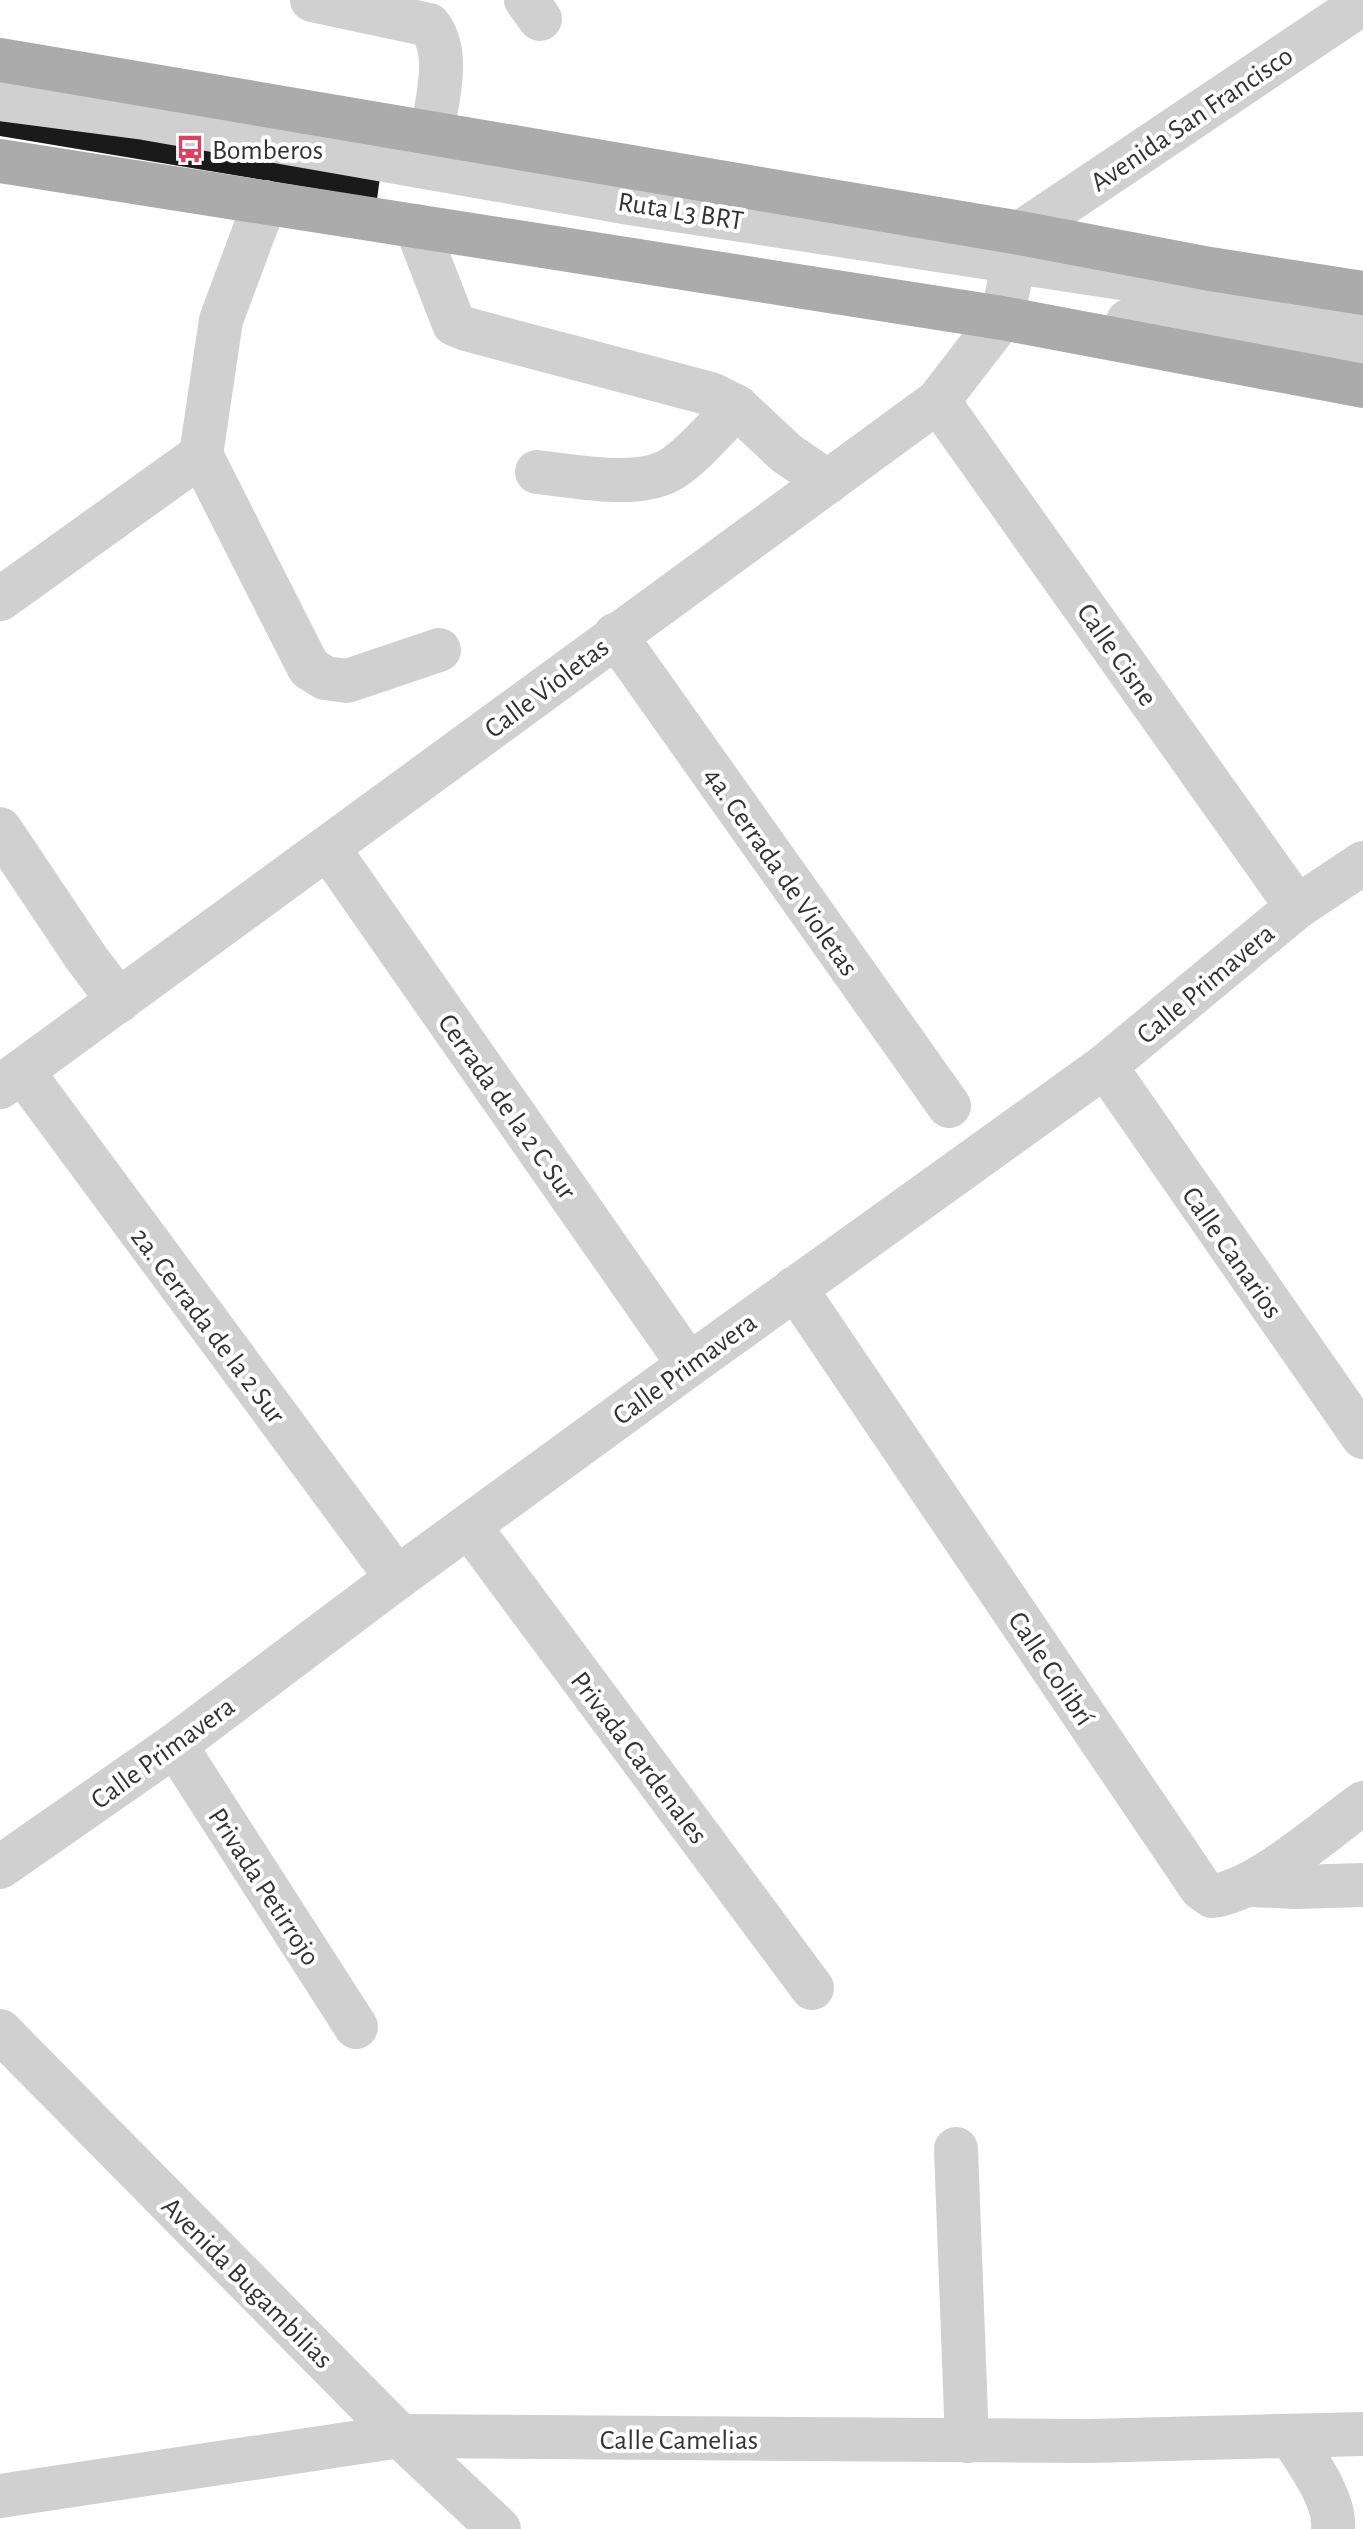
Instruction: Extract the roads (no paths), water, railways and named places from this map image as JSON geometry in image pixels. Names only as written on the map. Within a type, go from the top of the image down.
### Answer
[{"type":"main road","points":[[0,60],[432,135],[1011,278],[1363,386]]},
{"type":"main road","points":[[0,161],[416,226],[1011,278],[1210,269],[1363,293]]},
{"type":"street","points":[[312,0],[429,25],[436,34],[441,55],[432,135]]},
{"type":"street","name":"Avenida San Francisco","points":[[1011,278],[1363,3]]},
{"type":"street","name":"Ruta L3 BRT","points":[[0,99],[145,118],[630,203],[1011,278],[1363,315]]},
{"type":"street","points":[[0,143],[1011,278],[1363,359]]},
{"type":"street","points":[[265,202],[221,320],[201,455],[309,668],[325,678],[347,681],[439,650]]},
{"type":"street","points":[[416,226],[454,324],[711,394],[737,407],[786,453],[828,482]]},
{"type":"street","name":"Calle Violetas","points":[[11,1079],[938,401],[1011,278]]},
{"type":"street","name":"Calle Cisne","points":[[938,401],[1297,907]]},
{"type":"street","points":[[537,472],[602,480],[634,480],[672,470],[737,407]]},
{"type":"street","points":[[0,599],[201,455]]},
{"type":"street","name":"4a. Cerrada de Violetas","points":[[615,635],[949,1106]]},
{"type":"street","points":[[0,829],[87,959],[119,1001]]},
{"type":"street","name":"Cerrada de la 2 C Sur","points":[[328,848],[689,1365]]},
{"type":"street","name":"Calle Primavera","points":[[0,1867],[175,1745],[397,1578],[1105,1066],[1297,907],[1363,863]]},
{"type":"street","name":"Calle Canarios","points":[[1105,1066],[1363,1437]]},
{"type":"street","name":"2a. Cerrada de la 2 Sur","points":[[11,1079],[397,1578]]},
{"type":"street","name":"Calle Colibrí","points":[[795,1288],[1201,1888],[1212,1896],[1251,1885],[1363,1803]]},
{"type":"street","name":"Privada Cardenales","points":[[469,1526],[812,1988]]},
{"type":"street","name":"Privada Petirrojo","points":[[175,1745],[356,2027]]},
{"type":"street","points":[[1251,1885],[1363,1885]]},
{"type":"street","name":"Avenida Bugambilias","points":[[0,2031],[400,2436],[499,2529]]},
{"type":"street","points":[[956,2149],[967,2441]]},
{"type":"street","name":"Calle Camelias","points":[[0,2496],[400,2436],[967,2441],[1292,2438],[1363,2434]]},
{"type":"street","points":[[1292,2438],[1307,2459],[1335,2514],[1333,2529]]},
{"type":"place","name":"Bomberos","points":[[190,149]]}]
